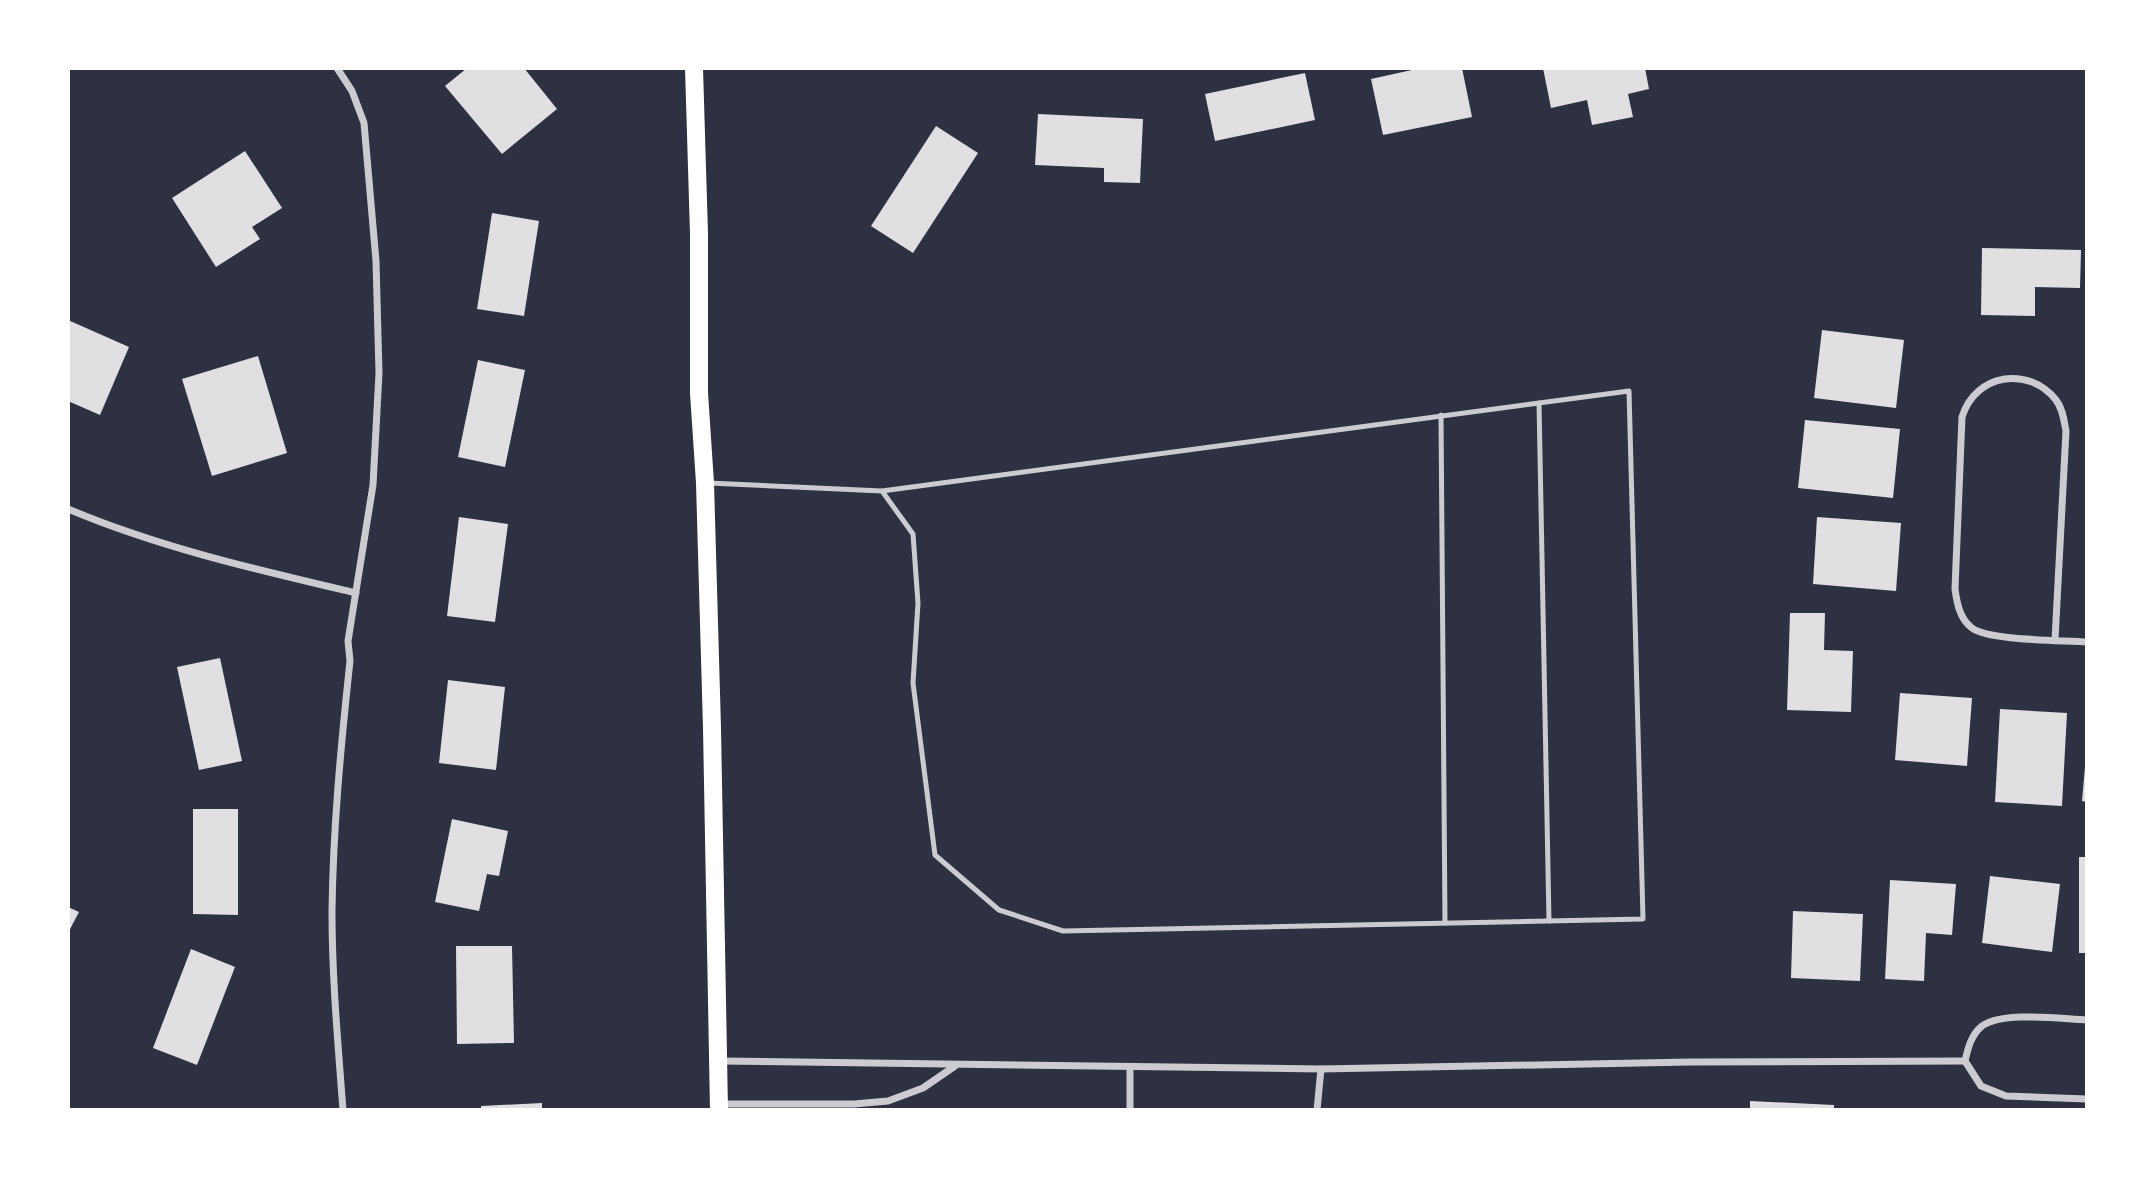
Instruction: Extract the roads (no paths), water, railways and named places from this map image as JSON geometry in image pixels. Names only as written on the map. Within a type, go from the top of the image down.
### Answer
[{"type":"main road","points":[[694,68],[699,233],[699,393],[705,483],[719,1107]]},
{"type":"street","points":[[337,68],[352,91],[364,123],[376,261],[379,373],[373,485],[348,641],[350,662],[337,787],[332,912],[335,1013],[343,1110]]},
{"type":"street","points":[[2055,640],[2066,431],[2061,408],[2056,400],[2034,384],[2014,377],[1989,383],[1979,390],[1968,400],[1962,417],[1956,603],[1962,617],[1972,629],[1986,635],[2055,640],[2087,642]]},
{"type":"street","points":[[68,509],[141,538],[225,562],[356,593]]},
{"type":"street","points":[[2087,1020],[1998,1018],[1981,1027],[1969,1043],[1965,1061],[1981,1086],[2006,1096],[2087,1099]]},
{"type":"street","points":[[719,1061],[1321,1069],[1704,1062],[1965,1061]]},
{"type":"street","points":[[719,1107],[888,1101],[923,1088],[955,1066]]},
{"type":"street","points":[[1129,1110],[1130,1067]]},
{"type":"street","points":[[1317,1110],[1321,1069]]},
{"type":"lane","points":[[705,483],[882,491],[1629,391],[1643,919],[1063,931],[999,910],[935,855],[913,683],[918,603],[913,534],[882,491]]},
{"type":"lane","points":[[1539,403],[1549,921]]},
{"type":"lane","points":[[1441,415],[1445,923]]}]
